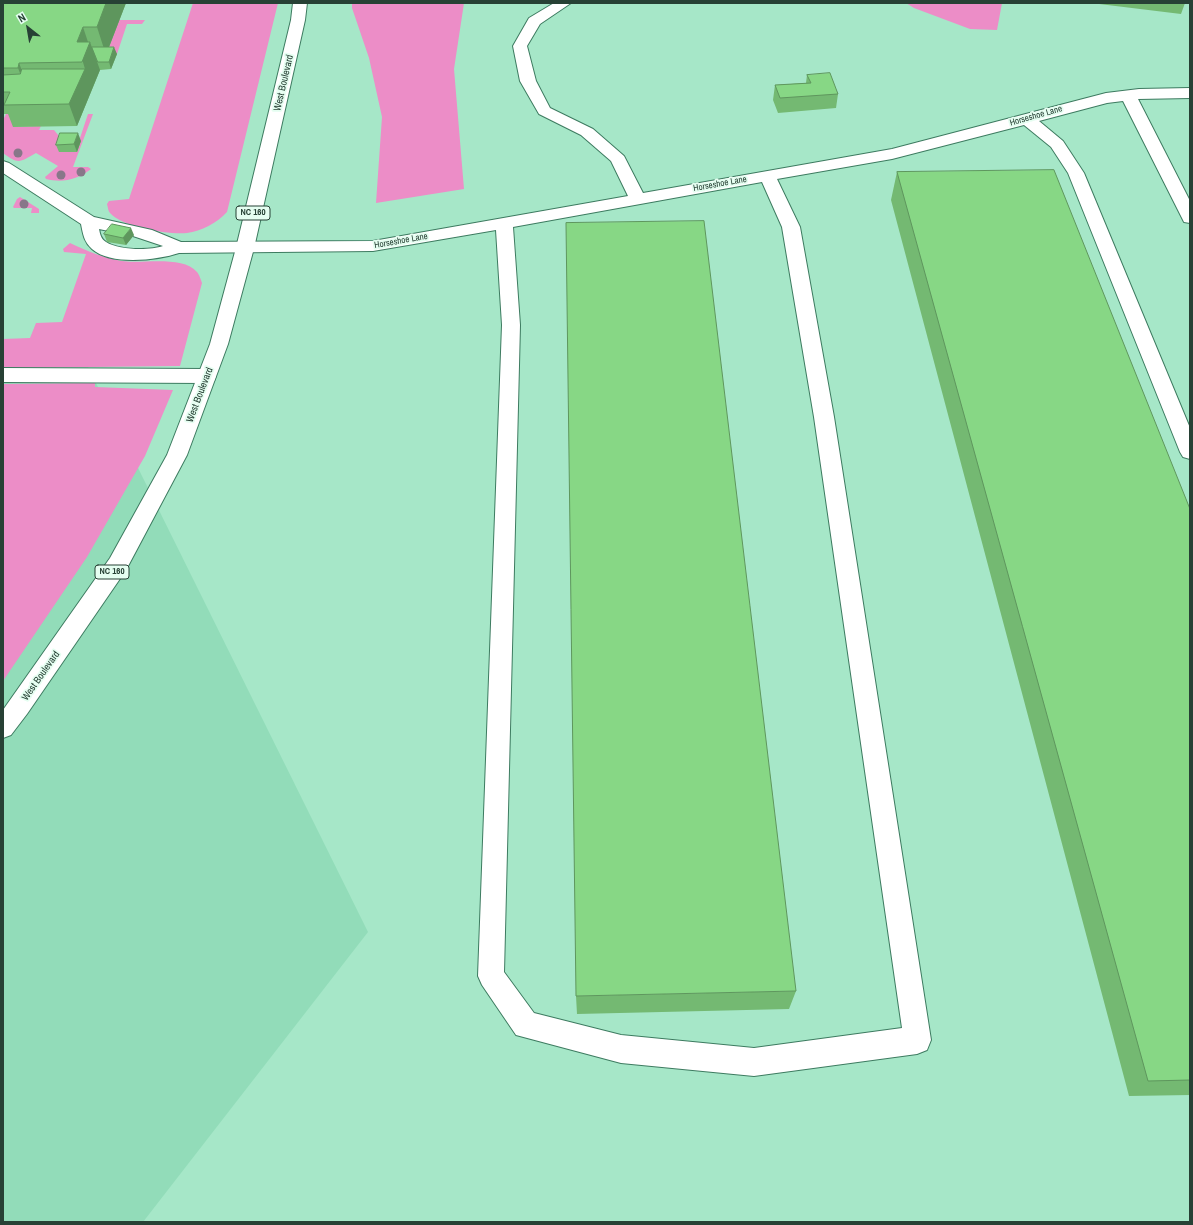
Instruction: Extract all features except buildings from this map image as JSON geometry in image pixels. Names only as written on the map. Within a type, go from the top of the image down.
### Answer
[{"type":"main road","name":"West Boulevard","points":[[3,728],[118,564],[177,455],[219,344],[245,248],[298,20],[300,3]]},
{"type":"main road","name":"West Boulevard","points":[[298,20],[305,3]]},
{"type":"main road","points":[[564,3],[534,21],[520,46],[528,81],[544,111],[587,132],[618,159],[637,198]]},
{"type":"main road","name":"Horseshoe Lane","points":[[178,247],[245,248],[373,246],[766,175],[892,154],[954,139],[1076,105],[1128,95],[1159,92],[1190,93]]},
{"type":"main road","points":[[1128,95],[1190,218]]},
{"type":"main road","points":[[1027,119],[1057,144],[1076,172],[1190,452]]},
{"type":"main road","points":[[3,166],[89,222],[118,226],[155,236],[178,247]]},
{"type":"main road","points":[[504,223],[511,325],[491,976],[526,1025],[621,1049],[754,1062],[917,1040],[824,417],[791,227],[766,175]]},
{"type":"main road","points":[[89,222],[92,238],[99,246],[111,251],[144,254],[160,253],[178,247]]},
{"type":"main road","points":[[3,375],[207,376]]},
{"type":"shaded area","points":[[193,3],[278,3],[227,212],[214,223],[198,230],[187,233],[169,233],[135,226],[116,218],[108,210],[107,204],[109,201],[129,199]]},
{"type":"shaded area","points":[[352,3],[464,3],[454,69],[464,189],[376,203],[382,117],[369,58],[352,8]]},
{"type":"shaded area","points":[[906,3],[1002,3],[997,30],[970,29],[914,8]]},
{"type":"shaded area","points":[[119,20],[145,20],[142,24],[127,24],[117,54],[106,55]]},
{"type":"shaded area","points":[[6,114],[19,114],[13,127],[41,126],[39,130],[54,130],[63,141],[59,152],[77,152],[88,114],[93,114],[73,167],[88,167],[91,169],[75,178],[58,181],[46,179],[45,177],[58,166],[36,153],[20,161],[16,161],[8,157],[3,153],[3,120]]},
{"type":"shaded area","points":[[20,197],[39,209],[39,213],[31,213],[32,208],[14,208],[13,207],[17,199]]},
{"type":"shaded area","points":[[70,243],[115,260],[130,262],[172,262],[191,267],[197,272],[202,283],[180,366],[3,368],[3,339],[30,338],[36,323],[62,322],[86,254],[64,252],[63,249]]},
{"type":"shaded area","points":[[88,367],[368,932],[143,1222],[3,1222],[3,368]]},
{"type":"shaded area","points":[[95,383],[95,387],[173,390],[145,456],[87,557],[3,681],[3,384]]}]
